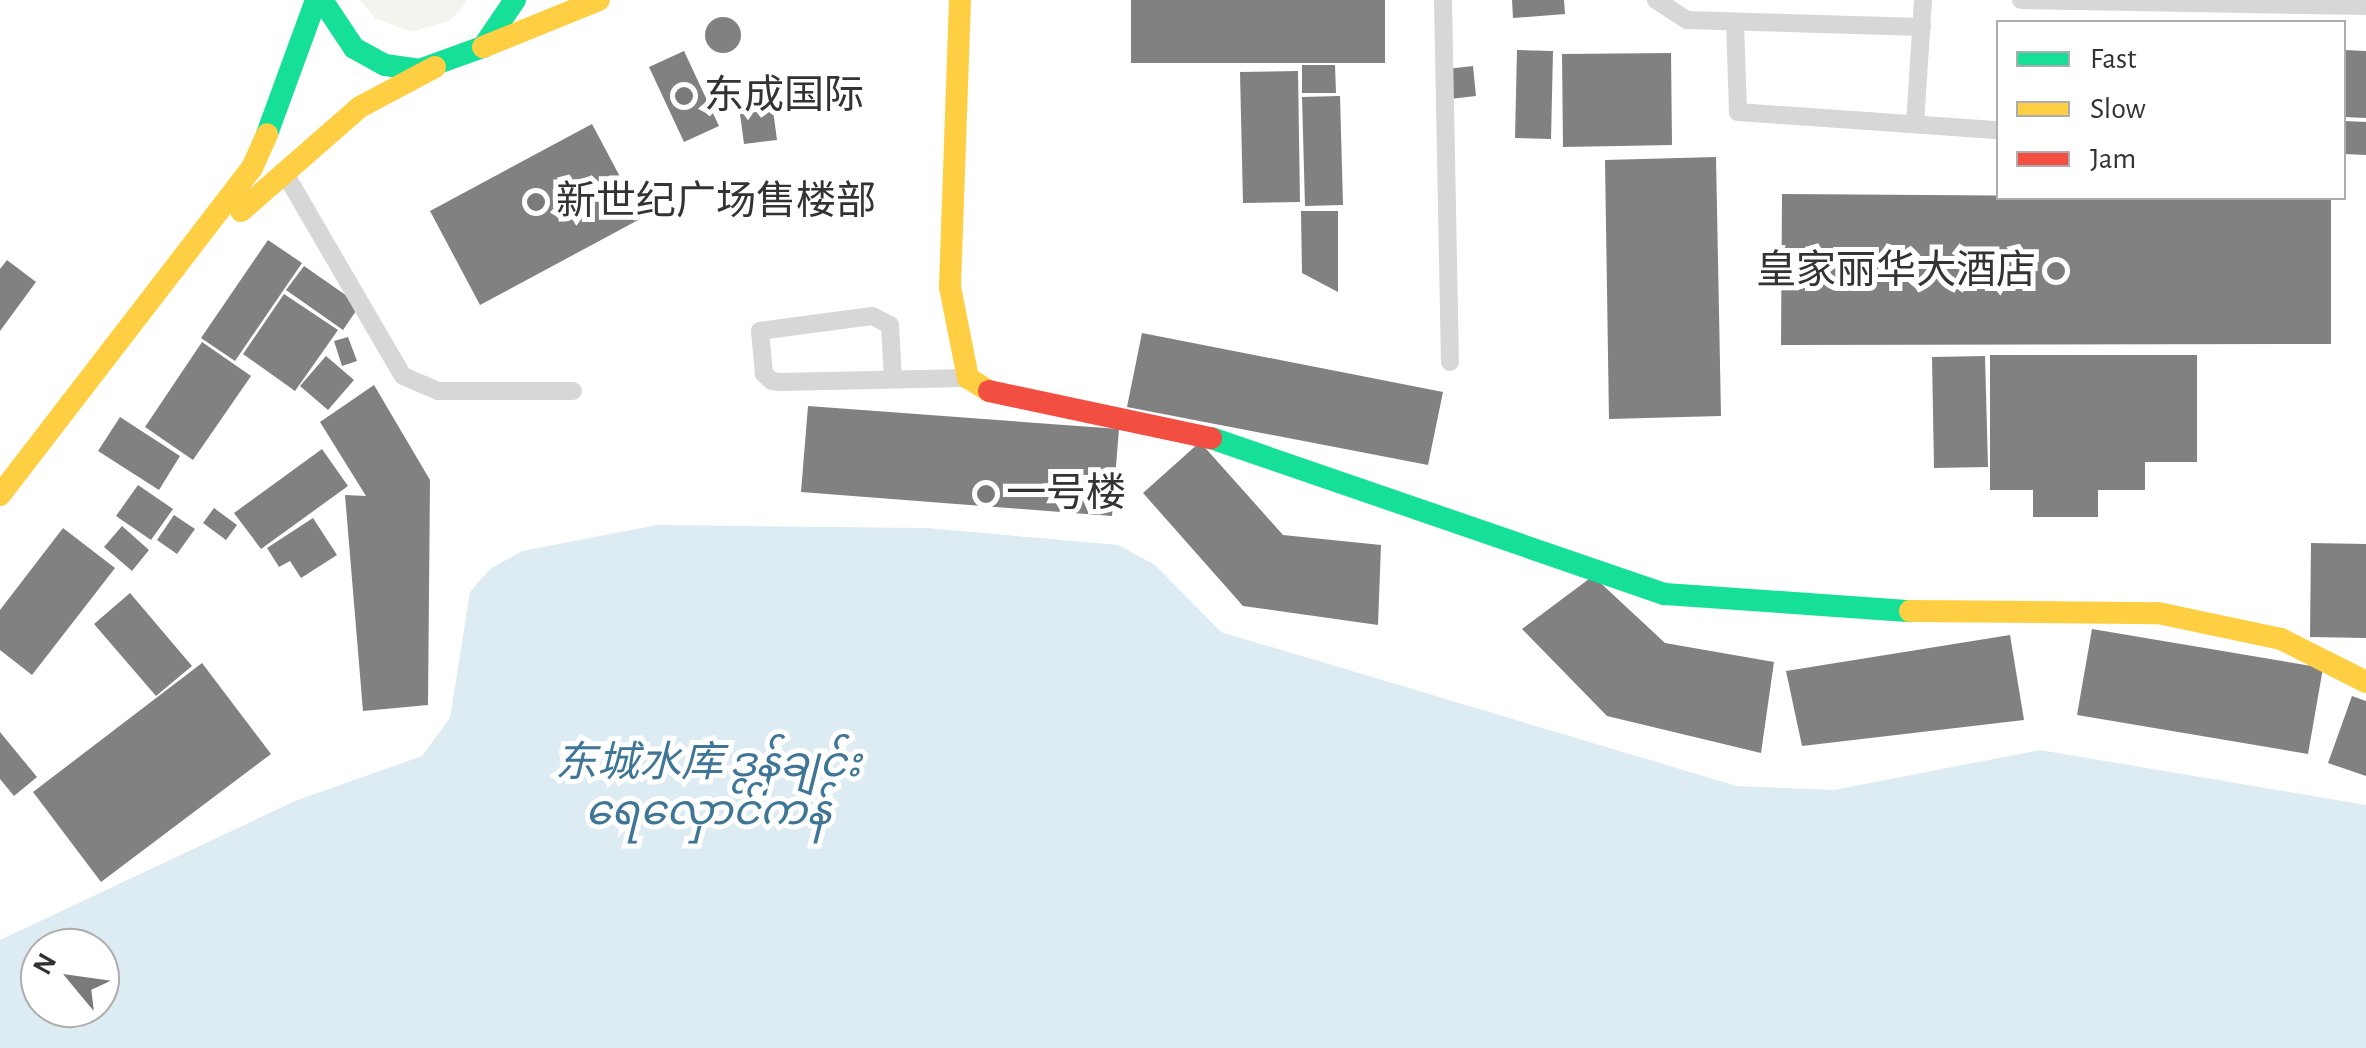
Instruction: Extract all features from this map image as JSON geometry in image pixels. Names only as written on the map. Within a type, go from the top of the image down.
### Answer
[{"type":"street","points":[[319,0],[354,48],[385,65],[434,67]]},
{"type":"street","points":[[0,495],[188,261],[252,168],[301,57],[319,0]]},
{"type":"street","points":[[483,47],[514,0]]},
{"type":"street","points":[[188,261],[360,108],[434,67],[598,0]]},
{"type":"street","points":[[960,0],[950,287],[968,378],[1002,400],[1096,410],[1261,450],[1665,594],[1928,612],[2158,613],[2281,640],[2366,682]]},
{"type":"lane","points":[[1443,0],[1450,362]]},
{"type":"lane","points":[[1656,0],[1686,20],[1922,27]]},
{"type":"lane","points":[[1916,124],[1923,0]]},
{"type":"lane","points":[[2021,9],[2366,6]]},
{"type":"lane","points":[[1736,22],[1738,112],[1996,130]]},
{"type":"lane","points":[[284,172],[403,376],[438,391],[573,391]]},
{"type":"lane","points":[[893,380],[890,325],[872,316],[760,330],[764,374],[772,381],[893,380],[968,378]]},
{"type":"shaded area","points":[[360,0],[468,0],[451,20],[413,32],[376,19]]},
{"type":"water","name":"东城水库 ဒွန်ချင်း ရေလှောင်ကန်","points":[[657,525],[927,528],[1118,545],[1155,565],[1221,632],[1737,786],[1834,790],[2040,750],[2366,805],[2366,1048],[0,1048],[0,940],[20,931],[20,1028],[120,1028],[120,928],[25,928],[295,801],[422,756],[450,718],[470,592],[490,569],[522,551]]},
{"type":"building","points":[[1131,0],[1385,0],[1385,63],[1131,63]]},
{"type":"building","points":[[1512,0],[1564,0],[1565,14],[1513,18]]},
{"type":"building","points":[[723,17],[736,22],[741,35],[736,48],[723,53],[710,48],[705,35],[710,22]]},
{"type":"building","points":[[1517,50],[1553,51],[1551,139],[1515,138]]},
{"type":"building","points":[[2346,50],[2366,51],[2366,118],[2346,117]]},
{"type":"building","name":"东成国际","points":[[684,51],[719,126],[684,142],[649,67]]},
{"type":"building","points":[[1671,53],[1672,145],[1563,147],[1562,54]]},
{"type":"building","points":[[1302,65],[1335,65],[1336,93],[1302,93]]},
{"type":"building","points":[[1473,66],[1476,96],[1450,99],[1447,69]]},
{"type":"building","points":[[1298,71],[1300,202],[1243,203],[1240,72]]},
{"type":"building","points":[[1340,96],[1343,205],[1305,206],[1302,97]]},
{"type":"building","points":[[773,110],[777,140],[744,144],[740,114]]},
{"type":"building","points":[[2346,121],[2366,122],[2366,155],[2346,154]]},
{"type":"building","points":[[592,124],[642,218],[480,305],[430,211]]},
{"type":"building","points":[[1716,157],[1721,416],[1609,419],[1605,160]]},
{"type":"building","name":"皇家丽华大酒店","points":[[1782,194],[1996,196],[1996,200],[2331,200],[2331,344],[1781,345]]},
{"type":"building","points":[[1301,211],[1338,211],[1338,292],[1302,273]]},
{"type":"building","points":[[268,240],[302,263],[235,361],[201,338]]},
{"type":"building","points":[[7,260],[36,282],[0,331],[0,269]]},
{"type":"building","points":[[304,266],[360,305],[343,330],[286,290]]},
{"type":"building","points":[[284,294],[338,330],[295,391],[243,354]]},
{"type":"building","points":[[1142,333],[1443,392],[1428,465],[1127,407]]},
{"type":"building","points":[[348,337],[357,361],[342,366],[334,341]]},
{"type":"building","points":[[202,342],[251,376],[193,460],[145,427]]},
{"type":"building","points":[[1990,355],[2197,355],[2197,462],[2145,462],[2145,490],[2098,490],[2098,517],[2033,517],[2033,490],[1990,490]]},
{"type":"building","points":[[326,356],[354,380],[328,410],[300,386]]},
{"type":"building","points":[[1985,356],[1988,467],[1934,468],[1932,357]]},
{"type":"building","points":[[374,385],[430,480],[428,705],[363,711],[345,495],[366,496],[320,422]]},
{"type":"building","points":[[808,406],[1119,429],[1112,516],[801,492]]},
{"type":"building","points":[[120,417],[180,456],[159,490],[98,451]]},
{"type":"building","points":[[1200,442],[1283,535],[1381,545],[1378,625],[1243,606],[1143,493]]},
{"type":"building","points":[[322,449],[348,486],[261,549],[234,513]]},
{"type":"building","points":[[138,485],[173,509],[151,540],[116,516]]},
{"type":"building","points":[[214,508],[237,525],[226,540],[203,523]]},
{"type":"building","points":[[174,515],[195,529],[177,554],[157,540]]},
{"type":"building","points":[[313,518],[337,555],[301,578],[290,561],[279,567],[267,548]]},
{"type":"building","points":[[122,526],[149,550],[132,571],[104,547]]},
{"type":"building","points":[[63,528],[115,568],[32,675],[0,650],[0,610]]},
{"type":"building","points":[[2311,543],[2366,544],[2366,638],[2310,637]]},
{"type":"building","points":[[1593,576],[1665,643],[1774,662],[1761,753],[1607,716],[1522,629]]},
{"type":"building","points":[[130,593],[192,666],[156,696],[94,624]]},
{"type":"building","points":[[2092,629],[2323,668],[2308,754],[2077,715]]},
{"type":"building","points":[[2010,635],[2024,720],[1802,746],[1786,671]]},
{"type":"building","points":[[202,663],[271,754],[101,882],[33,792]]},
{"type":"building","points":[[2352,696],[2366,701],[2366,776],[2328,763]]},
{"type":"building","points":[[0,732],[37,777],[14,796],[0,779]]},
{"type":"traffic: fast","points":[[267,134],[316,0]]},
{"type":"traffic: fast","points":[[322,0],[354,48],[385,65],[419,70],[483,47],[515,0]]},
{"type":"traffic: fast","points":[[1211,438],[1665,594],[1910,611]]},
{"type":"traffic: slow","points":[[483,47],[599,0]]},
{"type":"traffic: slow","points":[[960,0],[950,287],[968,378],[989,391]]},
{"type":"traffic: slow","points":[[241,211],[360,107],[435,67]]},
{"type":"traffic: slow","points":[[0,495],[252,168],[267,134]]},
{"type":"traffic: slow","points":[[1910,611],[2158,613],[2281,639],[2366,682]]},
{"type":"traffic: jam","points":[[989,391],[1211,438]]},
{"type":"place","name":"东成国际","points":[[684,96]]},
{"type":"place","name":"新世纪广场售楼部","points":[[536,202]]},
{"type":"place","name":"皇家丽华大酒店","points":[[2056,271]]},
{"type":"place","name":"一号楼","points":[[986,494]]}]
